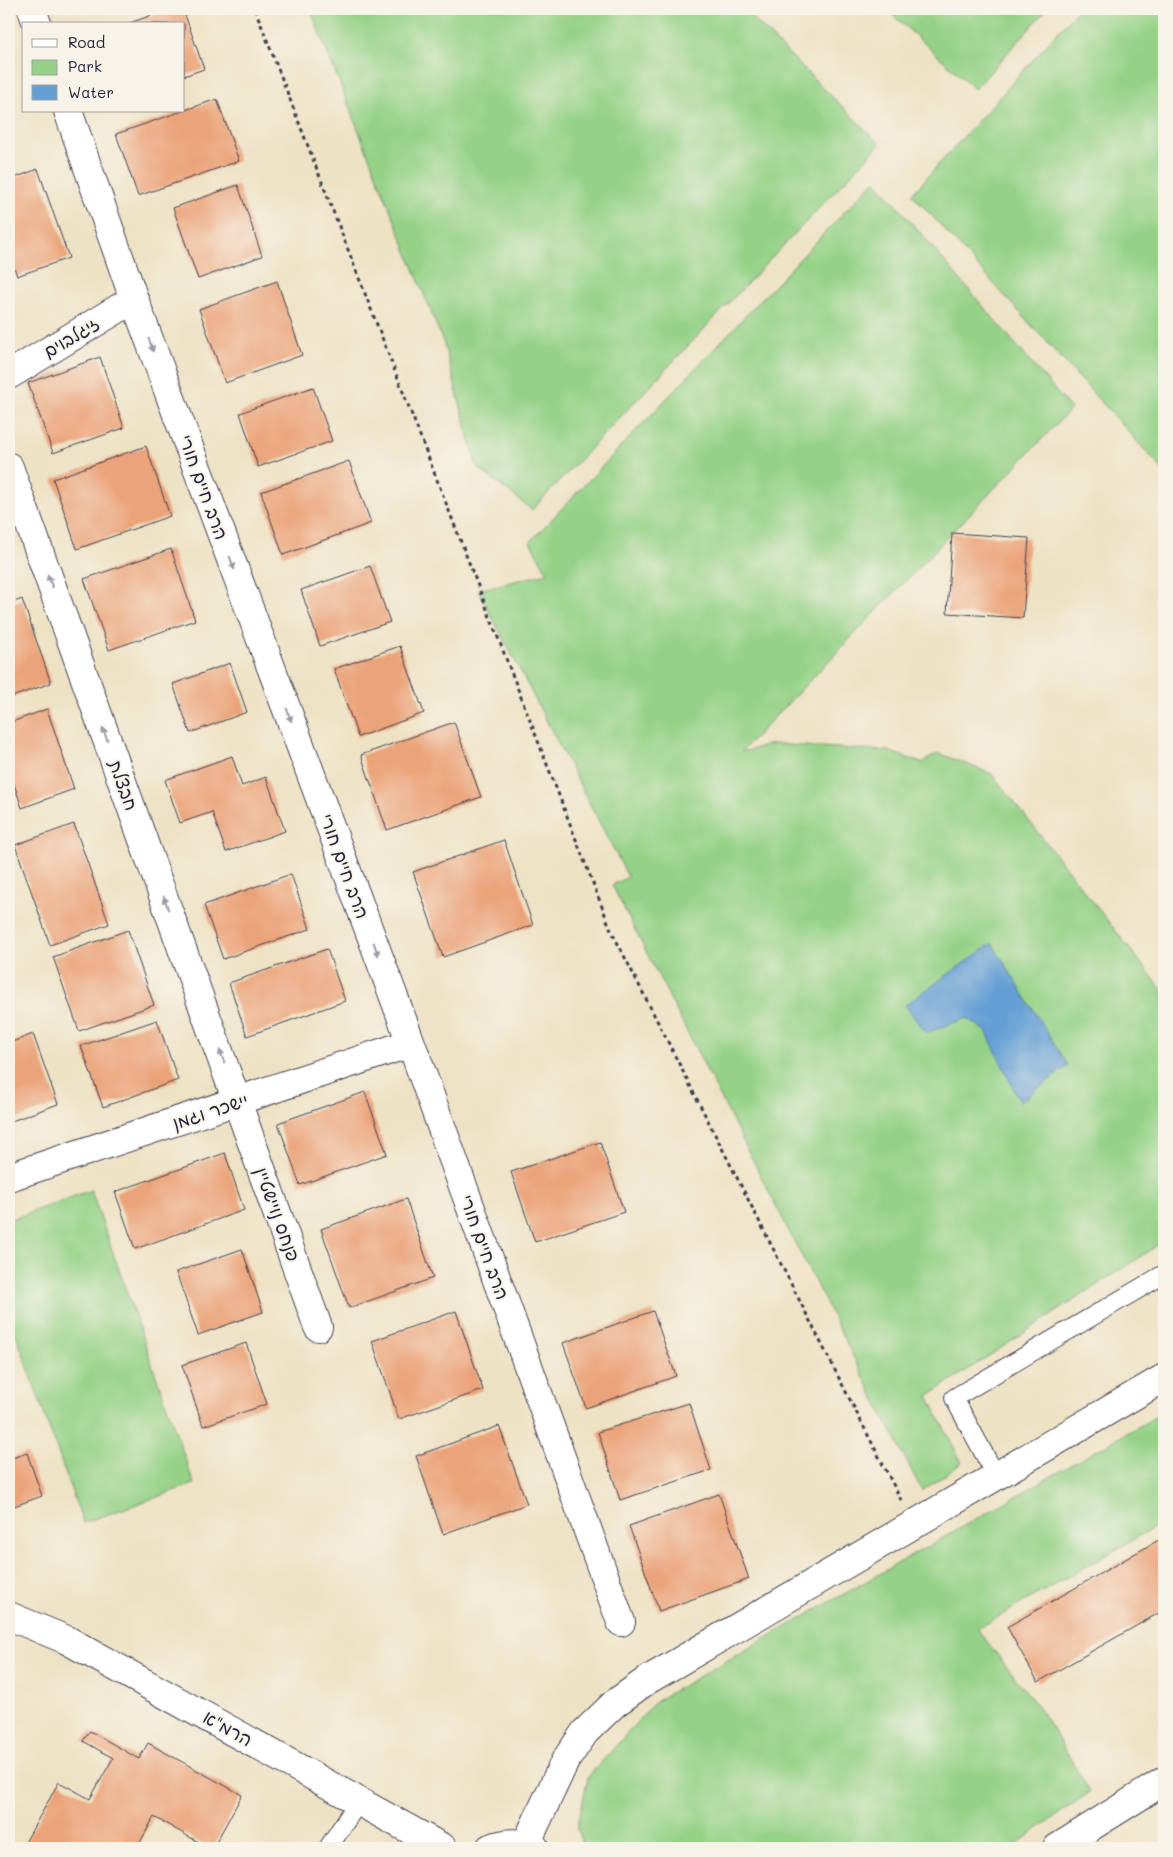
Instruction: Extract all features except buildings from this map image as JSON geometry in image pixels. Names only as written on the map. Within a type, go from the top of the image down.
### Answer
[{"type":"street","points":[[32,9],[36,22]]},
{"type":"street","name":"הרב חיים חורי","points":[[68,112],[134,300],[411,1043],[621,1622]]},
{"type":"street","name":"זיגלבוים","points":[[9,375],[134,300]]},
{"type":"street","name":"חבצלת","points":[[9,467],[238,1102]]},
{"type":"street","name":"יישכר וגמן","points":[[9,1177],[411,1043]]},
{"type":"street","name":"פנחס נויישטיין","points":[[238,1102],[318,1326]]},
{"type":"street","points":[[490,1848],[513,1842],[530,1846],[565,1761],[585,1732],[614,1704],[646,1681],[1164,1378]]},
{"type":"street","name":"הרמ\"א","points":[[9,1616],[68,1640],[443,1848]]},
{"type":"street","points":[[1069,1845],[1164,1781]]},
{"type":"lane","points":[[996,1476],[954,1398],[1164,1274]]},
{"type":"lane","points":[[328,1848],[359,1801]]},
{"type":"path","points":[[255,9],[611,930],[913,1525]]},
{"type":"green space","points":[[310,9],[743,9],[880,144],[532,510],[477,467],[444,344]]},
{"type":"green space","points":[[886,9],[1047,9],[975,89]]},
{"type":"green space","points":[[1079,9],[1164,9],[1164,471],[912,194]]},
{"type":"green space","points":[[875,180],[1071,409],[741,752],[772,744],[888,751],[922,763],[938,753],[992,774],[1164,992],[1164,1241],[928,1396],[962,1463],[922,1491],[612,885],[628,877],[478,590],[548,573],[530,542]]},
{"type":"green space","points":[[91,1190],[194,1484],[83,1523],[9,1314],[9,1220]]},
{"type":"green space","points":[[1164,1412],[1164,1522],[977,1629],[1042,1712],[1090,1792],[1011,1848],[584,1848],[577,1829],[588,1777],[656,1701]]},
{"type":"water","points":[[992,943],[1068,1066],[1020,1102],[986,1031],[967,1018],[926,1033],[905,1005]]}]
